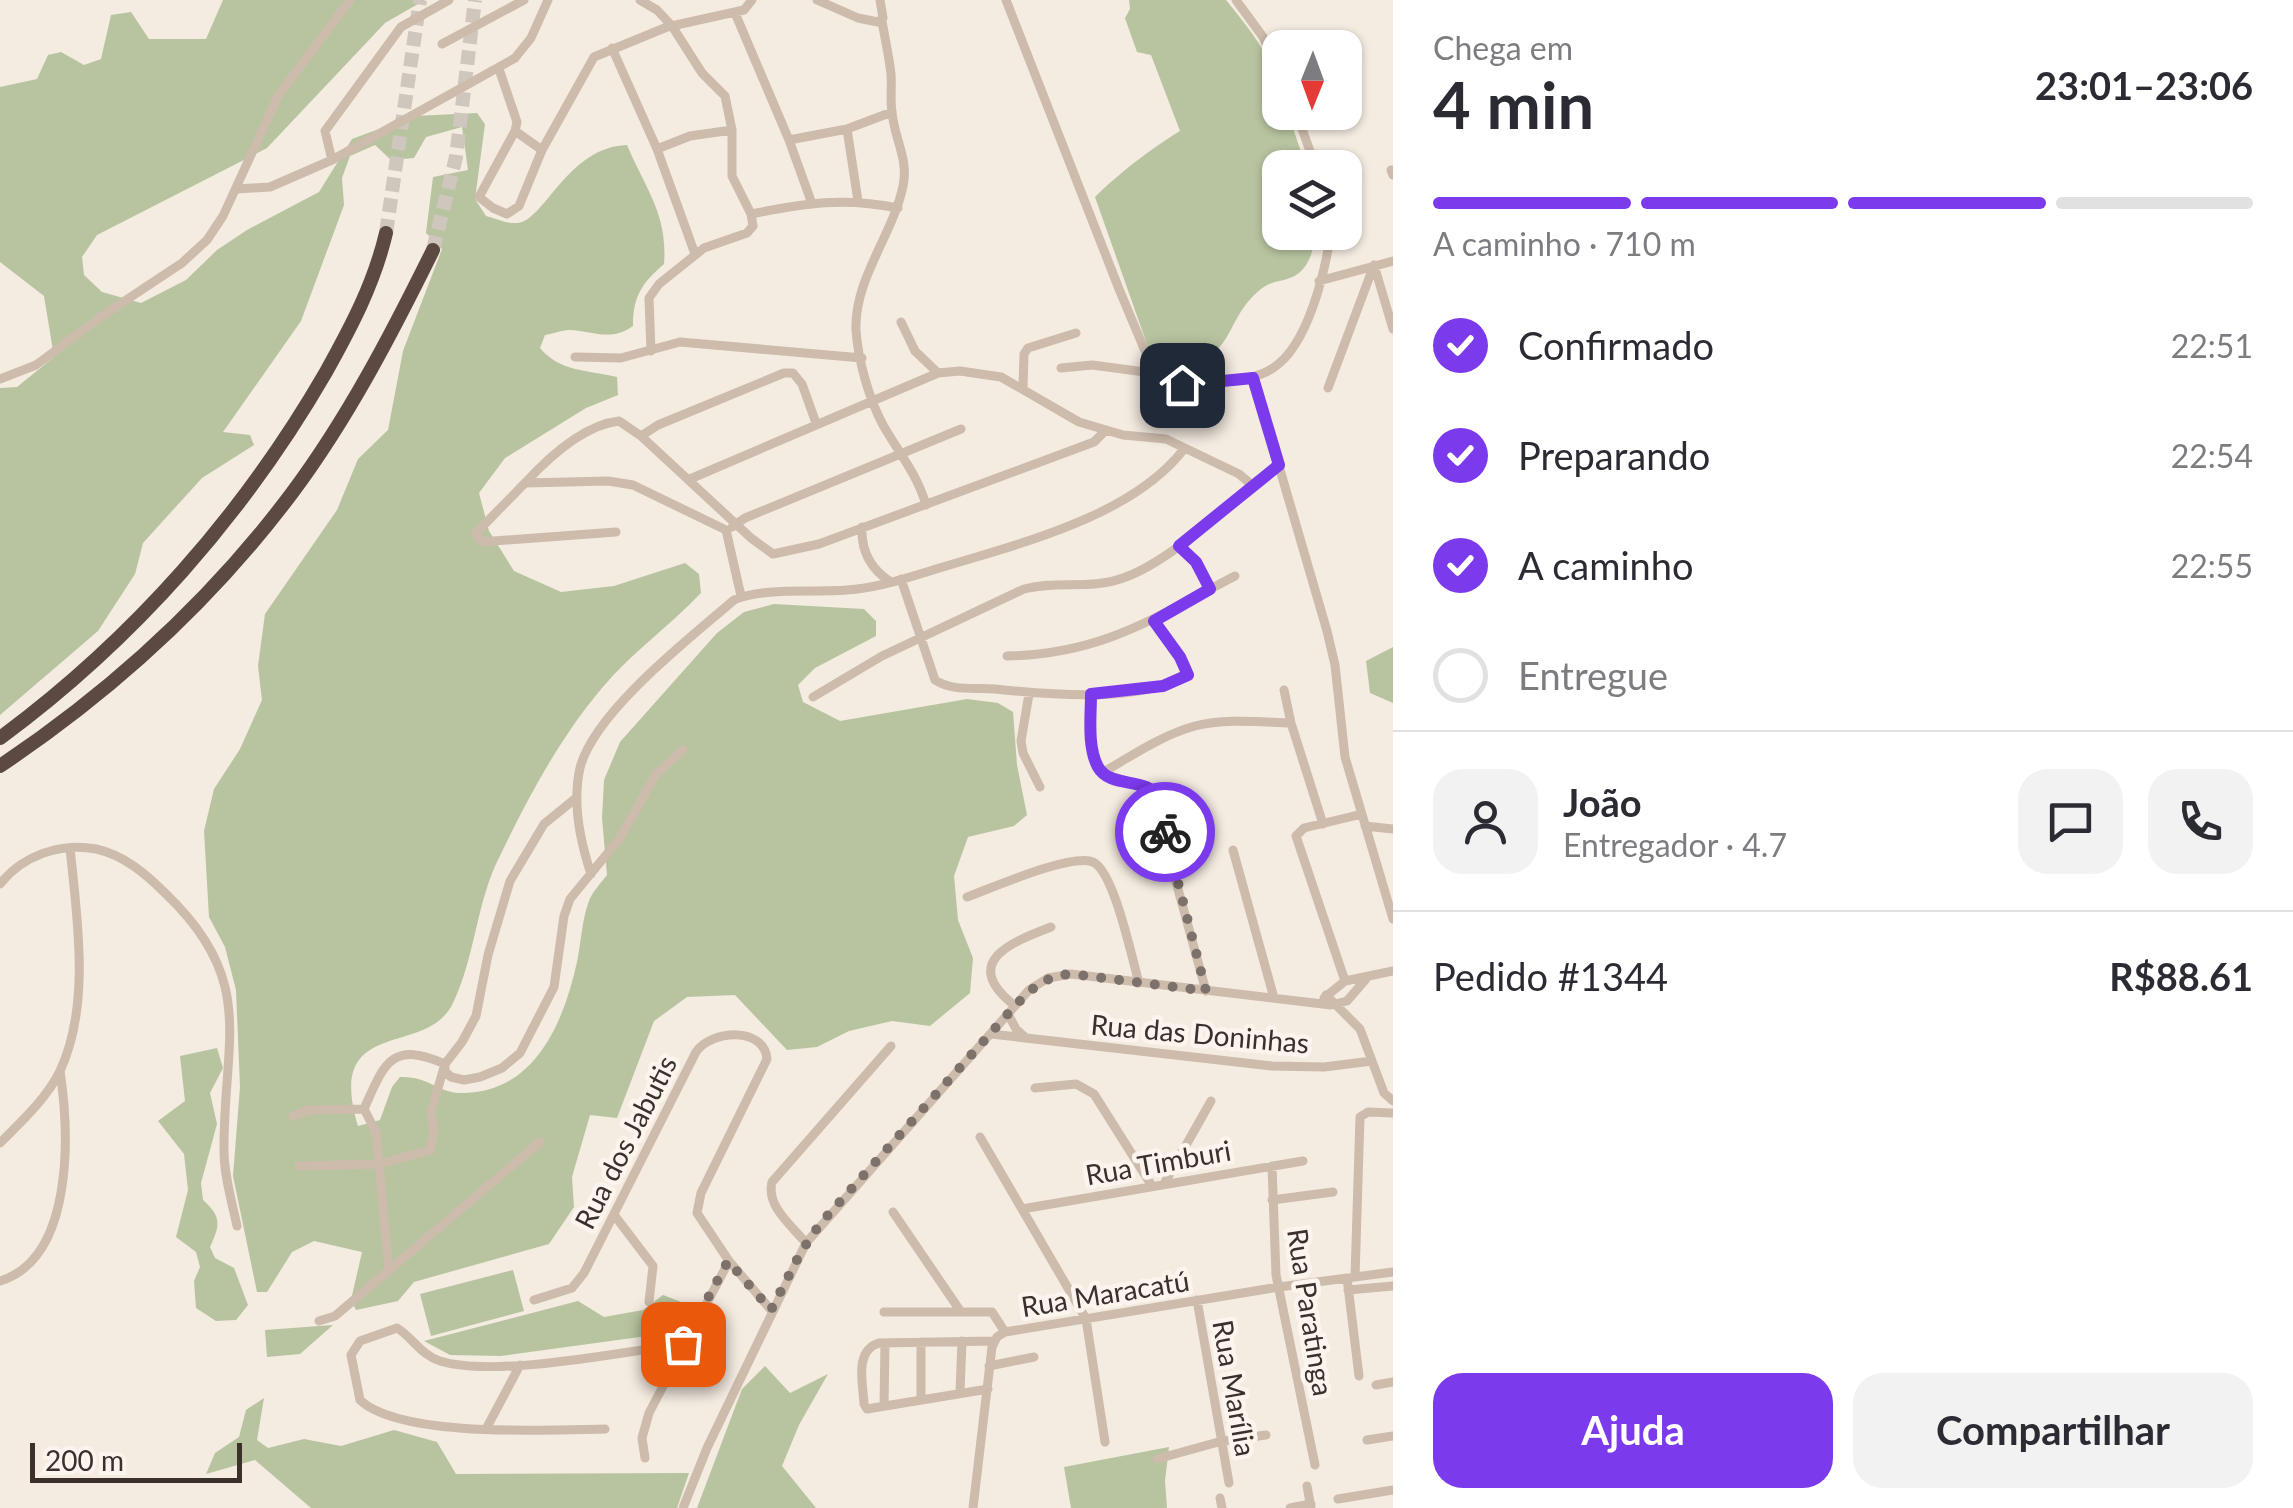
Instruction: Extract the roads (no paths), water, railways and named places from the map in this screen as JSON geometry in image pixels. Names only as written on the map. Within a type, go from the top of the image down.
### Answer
[{"type":"highway","points":[[0,738],[112,644],[159,597],[230,514],[280,446],[336,352],[372,282],[386,233]]},
{"type":"highway","points":[[0,766],[132,667],[244,552],[292,493],[338,426],[433,250]]},
{"type":"street","points":[[0,379],[36,365],[182,263],[206,240],[236,189],[278,96],[350,0]]},
{"type":"street","points":[[332,160],[325,131],[376,58],[401,28],[450,0]]},
{"type":"street","points":[[442,44],[524,0]]},
{"type":"street","points":[[236,189],[270,186],[332,160],[499,70],[531,38],[548,0]]},
{"type":"street","points":[[640,0],[672,26],[702,74],[725,96],[732,130],[732,176],[752,214],[748,233],[695,254],[658,284],[649,298],[650,351]]},
{"type":"street","points":[[499,70],[517,122],[479,197],[507,214],[520,206],[542,150],[594,56],[672,26],[744,10],[752,0]]},
{"type":"street","points":[[817,0],[858,18],[882,22]]},
{"type":"street","points":[[880,0],[892,77],[892,112],[906,168],[898,208],[858,308],[856,332],[872,400],[920,484],[926,505]]},
{"type":"street","points":[[1006,0],[1159,378],[1171,385],[1253,378],[1269,371],[1288,355],[1306,322],[1327,250]]},
{"type":"street","points":[[1236,0],[1262,37]]},
{"type":"street","points":[[734,13],[789,140],[810,202]]},
{"type":"street","points":[[612,48],[657,149],[695,254]]},
{"type":"street","points":[[789,140],[846,128],[892,112]]},
{"type":"street","points":[[846,128],[858,201]]},
{"type":"street","points":[[657,149],[690,136],[732,130]]},
{"type":"street","points":[[515,131],[542,150]]},
{"type":"street","points":[[752,214],[810,202],[858,201],[898,208]]},
{"type":"street","points":[[1319,281],[1393,261]]},
{"type":"street","points":[[1374,265],[1393,329]]},
{"type":"street","points":[[1328,388],[1374,265]]},
{"type":"street","points":[[901,322],[915,351],[938,372]]},
{"type":"street","points":[[1023,388],[1024,354],[1028,348],[1076,333]]},
{"type":"street","points":[[575,357],[621,358],[680,342],[715,342],[862,358]]},
{"type":"street","points":[[1061,368],[1092,365],[1154,370]]},
{"type":"street","points":[[690,479],[938,372],[984,373],[1023,388],[1062,415],[1105,430],[1166,440],[1239,474],[1252,485]]},
{"type":"street","points":[[641,436],[658,424],[784,373],[793,373],[802,384],[816,423]]},
{"type":"street","points":[[1253,378],[1327,631],[1338,691],[1342,744],[1390,896],[1393,919]]},
{"type":"street","points":[[616,532],[482,542],[476,533],[570,444],[606,422],[618,421],[641,436],[774,554],[926,505],[1094,442],[1105,430]]},
{"type":"street","points":[[726,530],[960,429]]},
{"type":"street","points":[[591,874],[580,835],[576,798],[581,766],[592,741],[616,708],[742,596],[844,590],[896,581],[1002,549],[1094,515],[1148,484],[1184,449]]},
{"type":"street","points":[[813,697],[848,674],[1024,589],[1044,583],[1100,584],[1125,578],[1179,546],[1279,465]]},
{"type":"street","points":[[525,483],[608,481],[632,485],[726,530]]},
{"type":"street","points":[[862,527],[862,542],[870,564],[878,574],[896,581],[935,680],[945,686],[1029,694],[1091,694],[1163,686],[1188,675],[1154,621]]},
{"type":"street","points":[[726,530],[742,596]]},
{"type":"street","points":[[1179,546],[1196,562],[1210,589]]},
{"type":"street","points":[[1007,656],[1067,652],[1154,621],[1235,576]]},
{"type":"street","points":[[1284,690],[1290,723],[1323,824]]},
{"type":"street","points":[[1029,694],[1023,753],[1040,787]]},
{"type":"street","points":[[1091,694],[1092,748],[1102,773],[1153,790],[1159,798],[1167,848],[1206,991]]},
{"type":"street","points":[[1102,773],[1194,726],[1290,723]]},
{"type":"street","points":[[444,1064],[451,1078],[464,1080],[502,1068],[520,1053],[554,987],[570,899],[620,838],[656,774],[683,750]]},
{"type":"street","points":[[299,1166],[379,1164],[430,1150],[434,1132],[430,1112],[444,1064],[476,1016],[494,929],[510,880],[544,824],[576,798]]},
{"type":"street","points":[[1345,981],[1296,836],[1304,828],[1362,814]]},
{"type":"street","points":[[1366,826],[1393,829]]},
{"type":"street","points":[[0,1281],[20,1272],[30,1262],[50,1231],[57,1211],[66,1131],[60,1071],[72,1026],[80,964],[70,848]]},
{"type":"street","points":[[1233,850],[1274,998]]},
{"type":"street","points":[[0,884],[28,859],[49,851],[106,851],[154,882],[190,917],[204,937],[223,976],[230,1027],[224,1156],[237,1226]]},
{"type":"street","points":[[967,897],[1071,861],[1092,861],[1109,882],[1139,983]]},
{"type":"street","points":[[1024,1037],[1016,1029],[1011,1010],[995,984],[995,958],[1012,942],[1052,927]]},
{"type":"street","points":[[1324,999],[1345,981],[1393,971]]},
{"type":"street","points":[[683,1508],[771,1310],[806,1243],[1040,982],[1058,975],[1274,998],[1324,999],[1336,1004],[1360,1029],[1384,1094],[1393,1101]]},
{"type":"street","points":[[1336,1004],[1347,1000],[1366,979]]},
{"type":"street","name":"Rua dos Jabutis","points":[[534,1300],[563,1293],[577,1283],[700,1045],[710,1038],[730,1034],[760,1043],[767,1053],[764,1070],[696,1207],[699,1218],[728,1261],[771,1310]]},
{"type":"street","name":"Rua das Doninhas","points":[[991,1034],[1272,1066],[1324,1066],[1372,1060]]},
{"type":"street","points":[[806,1243],[772,1202],[772,1182],[891,1046]]},
{"type":"street","points":[[364,1109],[380,1074],[390,1060],[402,1053],[416,1053],[444,1064]]},
{"type":"street","points":[[0,1143],[60,1071]]},
{"type":"street","points":[[1036,1088],[1076,1084],[1094,1094],[1152,1186]]},
{"type":"street","points":[[1164,1184],[1211,1101]]},
{"type":"street","points":[[293,1116],[308,1110],[364,1109]]},
{"type":"street","points":[[364,1109],[376,1132],[389,1271]]},
{"type":"street","points":[[1358,1376],[1350,1282],[1360,1118],[1368,1112],[1393,1113]]},
{"type":"street","points":[[980,1137],[1086,1319],[1105,1442]]},
{"type":"street","points":[[319,1321],[335,1316],[540,1142]]},
{"type":"street","name":"Rua Timburi","points":[[1022,1209],[1303,1161]]},
{"type":"street","name":"Rua Paratinga","points":[[1272,1166],[1278,1287],[1315,1465]]},
{"type":"street","points":[[1272,1200],[1333,1192]]},
{"type":"street","points":[[893,1212],[960,1312]]},
{"type":"street","points":[[614,1216],[652,1266],[650,1302]]},
{"type":"street","points":[[646,1458],[642,1438],[645,1426],[728,1261]]},
{"type":"street","name":"Rua Maracatú","points":[[973,1508],[989,1366],[994,1341],[1006,1332],[1278,1287],[1350,1282],[1393,1272]]},
{"type":"street","points":[[1350,1282],[1393,1286]]},
{"type":"street","name":"Rua Marília","points":[[1198,1300],[1229,1483]]},
{"type":"street","points":[[884,1312],[992,1312],[1006,1332]]},
{"type":"street","points":[[605,1429],[486,1429],[398,1418],[369,1409],[360,1400],[351,1355],[368,1337],[397,1328],[438,1361],[520,1365],[683,1344]]},
{"type":"street","points":[[988,1389],[864,1407],[863,1354],[874,1344],[994,1341]]},
{"type":"street","points":[[921,1342],[921,1398]]},
{"type":"street","points":[[960,1392],[962,1342]]},
{"type":"street","points":[[884,1406],[885,1343]]},
{"type":"street","points":[[989,1366],[1034,1357]]},
{"type":"street","points":[[486,1429],[520,1365]]},
{"type":"street","points":[[1376,1385],[1393,1382]]},
{"type":"street","points":[[1157,1459],[1222,1440],[1266,1436]]},
{"type":"street","points":[[1367,1440],[1393,1436]]},
{"type":"street","points":[[1290,1508],[1311,1506],[1307,1486]]},
{"type":"street","points":[[1338,1500],[1393,1490]]},
{"type":"tunnel","points":[[386,233],[420,0]]},
{"type":"tunnel","points":[[433,250],[456,157],[475,0]]}]
